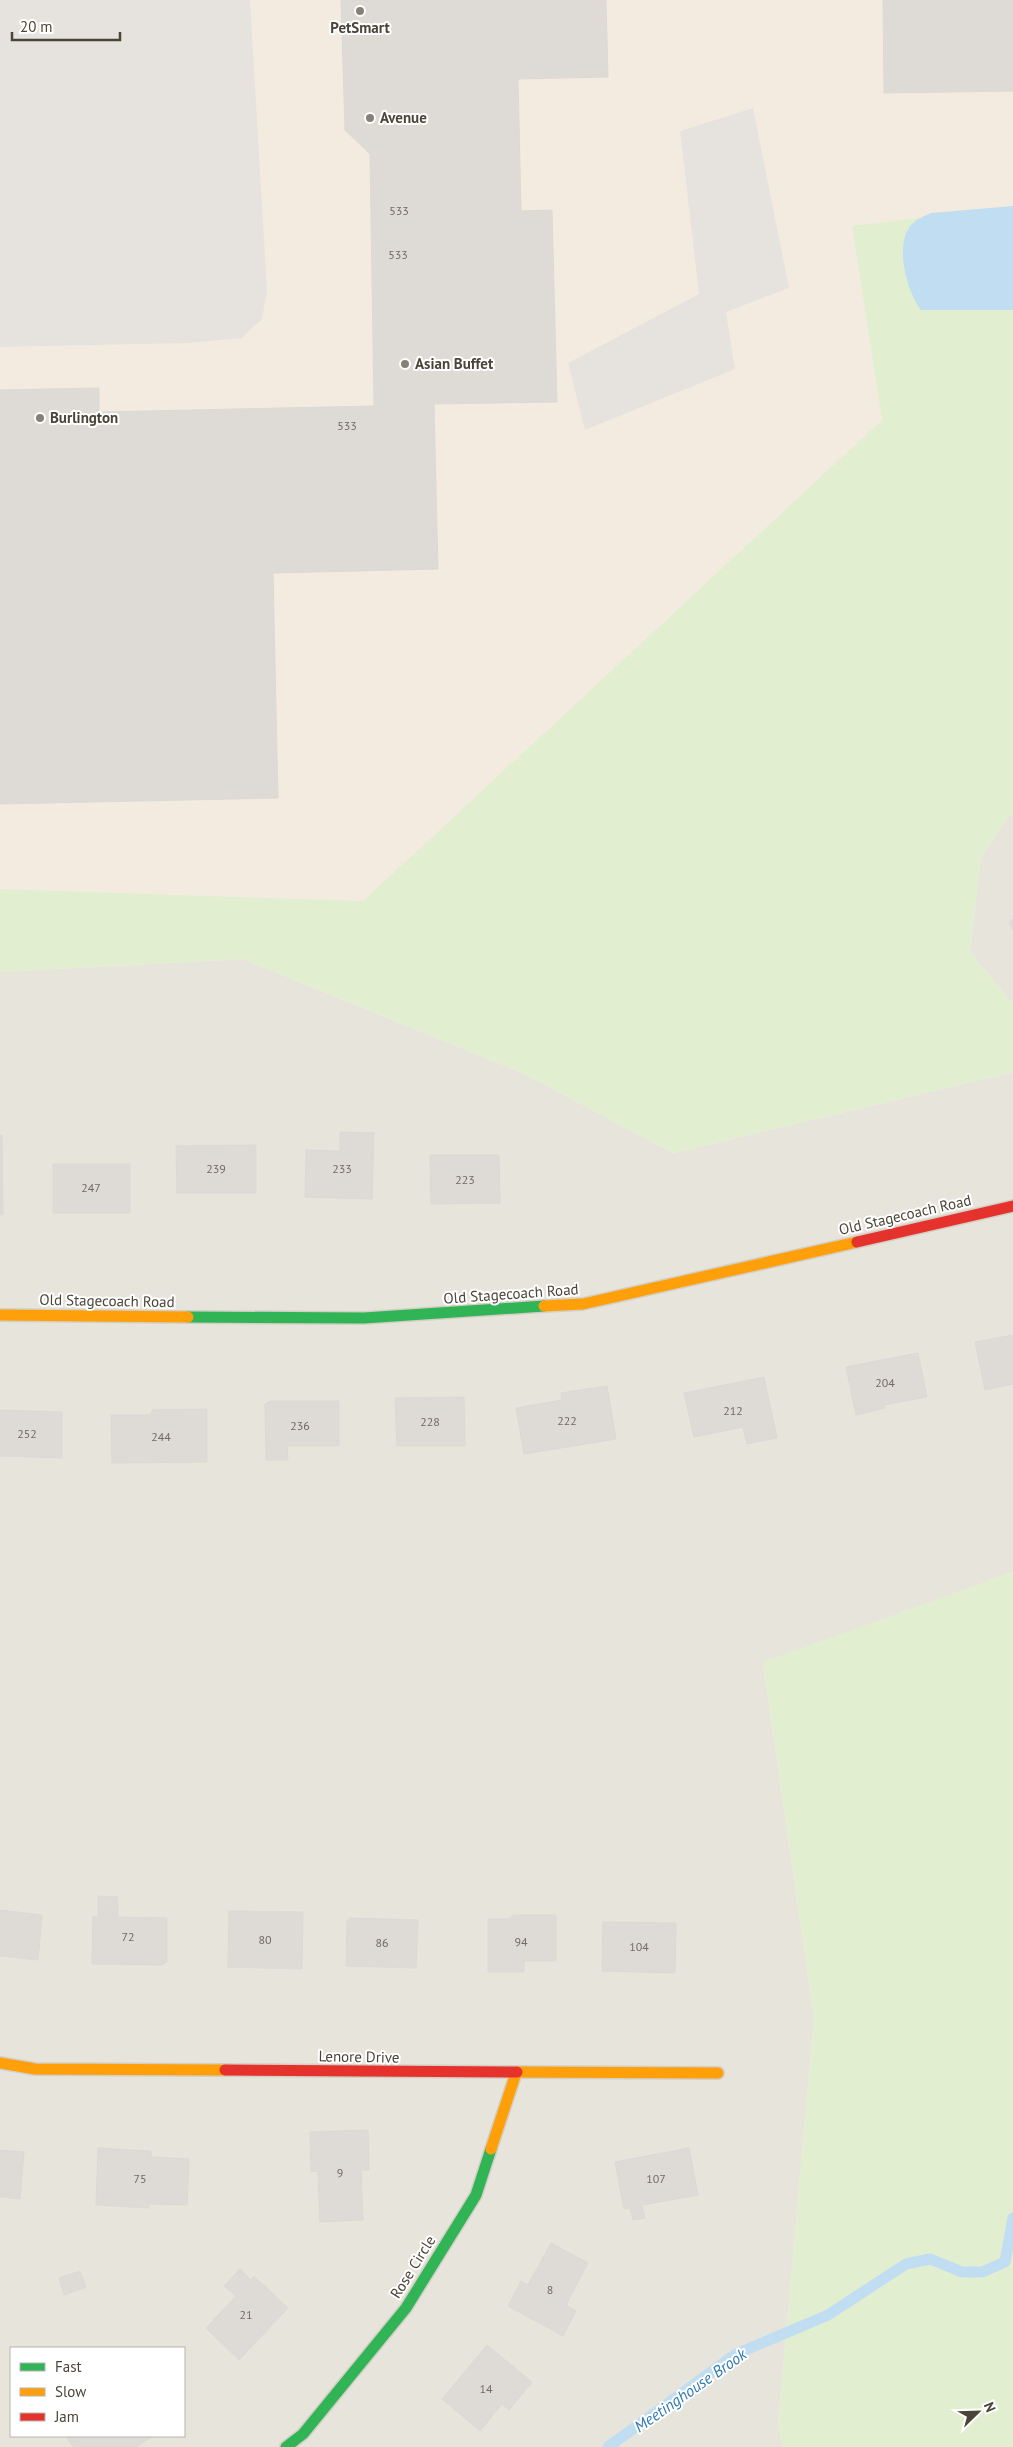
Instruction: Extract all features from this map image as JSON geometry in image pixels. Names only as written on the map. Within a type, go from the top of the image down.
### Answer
[{"type":"street","name":"Old Stagecoach Road","points":[[0,1315],[364,1318],[583,1304],[1013,1206]]},
{"type":"street","name":"Lenore Drive","points":[[0,2063],[35,2068],[718,2074]]},
{"type":"street","name":"Rose Circle","points":[[286,2447],[303,2434],[406,2308],[476,2195],[516,2073]]},
{"type":"shaded area","points":[[0,0],[1013,0],[1013,212],[852,227],[882,420],[363,901],[0,889]]},
{"type":"shaded area","points":[[0,0],[250,0],[267,291],[262,319],[242,338],[189,343],[0,347]]},
{"type":"shaded area","points":[[753,108],[789,288],[726,312],[735,369],[585,430],[568,363],[699,294],[680,131]]},
{"type":"shaded area","points":[[1013,811],[1013,1004],[970,952],[981,856]]},
{"type":"shaded area","points":[[243,959],[525,1074],[673,1153],[1013,1072],[1013,1572],[763,1663],[814,2017],[778,2425],[783,2447],[0,2447],[0,972]]},
{"type":"green space","points":[[1013,207],[1013,811],[981,856],[970,952],[1013,1004],[1013,1072],[673,1153],[525,1074],[243,959],[0,972],[0,889],[363,901],[882,420],[852,226]]},
{"type":"green space","points":[[1013,1572],[1013,2447],[783,2447],[778,2425],[814,2017],[763,1662]]},
{"type":"water","points":[[1013,206],[1013,310],[921,310],[911,292],[904,268],[903,244],[911,225],[918,219],[931,213]]},
{"type":"building","points":[[341,0],[606,0],[608,77],[518,79],[521,211],[552,210],[557,402],[434,404],[438,569],[273,573],[278,798],[0,804],[0,390],[99,388],[99,412],[374,406],[370,154],[345,130]]},
{"type":"building","points":[[883,0],[1013,0],[1013,91],[884,93]]},
{"type":"building","points":[[1013,919],[1013,930],[1009,922]]},
{"type":"building","points":[[340,1132],[374,1133],[372,1199],[305,1197],[306,1150],[340,1151]]},
{"type":"building","points":[[0,1135],[2,1135],[3,1215],[0,1215]]},
{"type":"building","points":[[256,1145],[256,1193],[177,1193],[176,1146]]},
{"type":"building","points":[[430,1155],[499,1155],[500,1203],[431,1204]]},
{"type":"building","points":[[53,1164],[130,1164],[130,1213],[53,1213]]},
{"type":"building","points":[[1013,1335],[1013,1384],[985,1390],[975,1342]]},
{"type":"building","points":[[918,1353],[927,1397],[884,1405],[885,1408],[856,1415],[846,1367]]},
{"type":"building","points":[[764,1377],[777,1438],[747,1444],[743,1427],[694,1437],[684,1393]]},
{"type":"building","points":[[607,1386],[616,1439],[524,1454],[516,1408],[562,1400],[561,1393]]},
{"type":"building","points":[[464,1397],[465,1446],[397,1446],[395,1398]]},
{"type":"building","points":[[270,1401],[339,1401],[339,1446],[287,1446],[288,1460],[266,1460],[265,1404]]},
{"type":"building","points":[[207,1409],[207,1462],[112,1463],[111,1415],[150,1415],[153,1410]]},
{"type":"building","points":[[0,1410],[62,1412],[62,1458],[0,1456]]},
{"type":"building","points":[[98,1896],[118,1897],[118,1917],[167,1918],[167,1962],[162,1965],[92,1964],[93,1916],[98,1917]]},
{"type":"building","points":[[0,1910],[42,1915],[38,1960],[0,1956]]},
{"type":"building","points":[[229,1911],[303,1912],[302,1969],[228,1967]]},
{"type":"building","points":[[514,1915],[556,1915],[556,1961],[524,1961],[524,1972],[488,1972],[488,1919],[508,1919]]},
{"type":"building","points":[[350,1918],[418,1920],[416,1968],[346,1966],[347,1921]]},
{"type":"building","points":[[603,1922],[676,1923],[675,1973],[602,1971]]},
{"type":"building","points":[[368,2130],[369,2170],[361,2170],[363,2220],[320,2222],[318,2171],[311,2172],[310,2132]]},
{"type":"building","points":[[98,2148],[151,2151],[151,2157],[189,2159],[187,2205],[149,2204],[149,2208],[96,2205]]},
{"type":"building","points":[[689,2148],[698,2195],[642,2205],[645,2218],[633,2220],[630,2208],[624,2209],[615,2162]]},
{"type":"building","points":[[0,2150],[24,2152],[20,2199],[0,2197]]},
{"type":"building","points":[[551,2243],[588,2263],[566,2305],[576,2311],[563,2336],[508,2306],[521,2281],[528,2285]]},
{"type":"building","points":[[240,2269],[251,2280],[254,2276],[288,2308],[239,2360],[206,2328],[236,2296],[224,2286]]},
{"type":"building","points":[[80,2271],[86,2287],[64,2295],[59,2278]]},
{"type":"building","points":[[487,2345],[532,2382],[509,2410],[502,2404],[480,2431],[442,2399]]},
{"type":"building","points":[[67,2437],[151,2437],[136,2447],[73,2447]]},
{"type":"waterway","name":"Meetinghouse Brook","points":[[608,2447],[736,2354],[828,2315],[906,2264],[930,2259],[962,2272],[982,2272],[1005,2262],[1013,2218]]},
{"type":"traffic: fast","points":[[188,1317],[364,1318],[544,1306]]},
{"type":"traffic: fast","points":[[286,2447],[303,2434],[406,2308],[476,2195],[491,2149]]},
{"type":"traffic: slow","points":[[544,1306],[583,1304],[857,1242]]},
{"type":"traffic: slow","points":[[0,1315],[188,1317]]},
{"type":"traffic: slow","points":[[0,2063],[35,2069],[225,2070]]},
{"type":"traffic: slow","points":[[517,2072],[718,2073]]},
{"type":"traffic: slow","points":[[491,2149],[516,2073]]},
{"type":"traffic: jam","points":[[857,1242],[1013,1206]]},
{"type":"traffic: jam","points":[[225,2070],[517,2072]]},
{"type":"place","name":"PetSmart","points":[[360,11]]},
{"type":"place","name":"Avenue","points":[[370,118]]},
{"type":"place","name":"Asian Buffet","points":[[405,364]]},
{"type":"place","name":"Burlington","points":[[40,418]]}]
